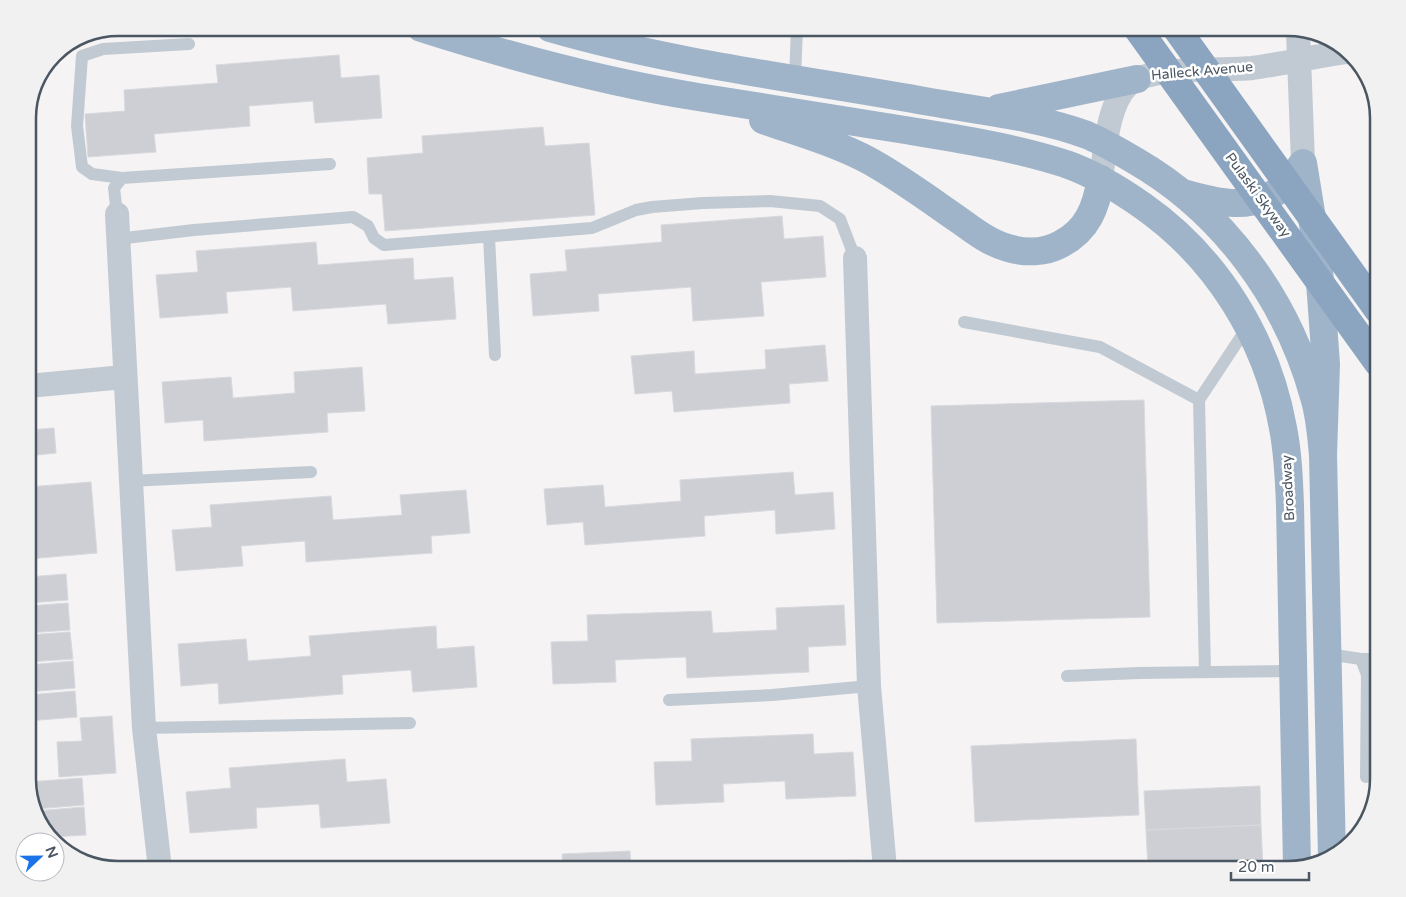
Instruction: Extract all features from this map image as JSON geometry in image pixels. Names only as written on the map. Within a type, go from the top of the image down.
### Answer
[{"type":"highway","points":[[448,36],[551,67],[644,88],[698,97],[842,148],[880,167],[982,236],[1008,248],[1032,252],[1057,246],[1069,240],[1078,232],[1097,203],[1102,179]]},
{"type":"highway","points":[[581,36],[638,51],[982,111],[1060,127],[1086,135],[1106,144],[1143,165],[1181,192],[1212,221],[1244,256],[1257,274],[1282,315],[1300,355],[1315,400],[1324,455]]},
{"type":"highway","name":"Pulaski Skyway","points":[[1143,36],[1370,352]]},
{"type":"highway","points":[[1182,36],[1370,299]]},
{"type":"highway","points":[[982,111],[1137,79]]},
{"type":"highway","name":"Broadway","points":[[698,97],[1011,149],[1066,164],[1102,179],[1162,220],[1181,236],[1219,279],[1248,326],[1271,383],[1278,405],[1286,447],[1290,505],[1297,860]]},
{"type":"highway","points":[[1181,192],[1217,201],[1252,202],[1280,190],[1303,163]]},
{"type":"highway","points":[[1303,163],[1318,255],[1325,354],[1324,455],[1332,848]]},
{"type":"street","points":[[1298,37],[1303,163]]},
{"type":"street","name":"Halleck Avenue","points":[[1102,179],[1106,144],[1116,104],[1128,86],[1137,79],[1158,73],[1253,68],[1337,53]]},
{"type":"street","points":[[117,214],[124,377],[144,728],[159,861]]},
{"type":"street","points":[[855,258],[869,686],[883,861]]},
{"type":"street","points":[[36,385],[124,377]]},
{"type":"lane","points":[[795,78],[797,36]]},
{"type":"lane","points":[[189,44],[103,49],[82,56],[77,126],[82,167],[92,174],[122,178],[330,164]]},
{"type":"lane","points":[[117,214],[114,188],[122,178]]},
{"type":"lane","points":[[117,239],[194,230],[353,218],[368,226],[374,238],[384,245],[592,228],[636,210],[652,207],[703,202],[770,200],[820,206],[840,219],[855,258]]},
{"type":"lane","points":[[489,237],[495,355]]},
{"type":"lane","points":[[964,322],[1100,347],[1199,400]]},
{"type":"lane","points":[[1205,672],[1199,400],[1248,326]]},
{"type":"lane","points":[[130,481],[311,472]]},
{"type":"lane","points":[[1328,654],[1370,659]]},
{"type":"lane","points":[[1361,659],[1367,675],[1366,777]]},
{"type":"lane","points":[[1067,676],[1293,671]]},
{"type":"lane","points":[[669,700],[772,695],[869,686]]},
{"type":"lane","points":[[144,728],[410,723]]},
{"type":"building","points":[[339,55],[341,78],[379,75],[382,118],[315,123],[313,101],[249,106],[250,126],[154,134],[156,152],[88,157],[85,114],[125,111],[124,90],[218,83],[216,65]]},
{"type":"building","points":[[543,127],[545,146],[589,143],[595,215],[385,231],[382,194],[369,194],[367,158],[423,153],[422,136]]},
{"type":"building","points":[[782,216],[784,239],[823,236],[826,277],[761,282],[764,316],[693,321],[691,287],[598,294],[599,311],[533,316],[530,274],[567,271],[565,250],[662,242],[661,225]]},
{"type":"building","points":[[316,242],[318,265],[413,258],[414,280],[453,277],[456,319],[388,324],[386,304],[293,311],[291,287],[226,292],[228,313],[160,318],[156,275],[198,272],[196,251]]},
{"type":"building","points":[[825,345],[828,381],[789,384],[790,403],[674,412],[672,391],[635,394],[631,356],[694,351],[695,374],[766,369],[765,350]]},
{"type":"building","points":[[362,367],[365,411],[327,413],[328,432],[204,441],[203,420],[165,423],[162,382],[231,377],[233,398],[295,393],[294,372]]},
{"type":"building","points":[[1144,400],[1150,617],[937,623],[931,406]]},
{"type":"building","points":[[54,428],[56,453],[36,455],[36,429]]},
{"type":"building","points":[[793,472],[795,495],[833,492],[835,529],[776,534],[775,510],[704,516],[705,536],[585,545],[583,522],[547,525],[544,489],[603,485],[605,507],[681,501],[680,480]]},
{"type":"building","points":[[91,482],[97,553],[36,558],[36,486]]},
{"type":"building","points":[[466,490],[470,533],[431,536],[432,553],[306,562],[305,541],[241,546],[243,566],[176,571],[172,530],[212,527],[210,505],[331,496],[333,520],[402,515],[400,495]]},
{"type":"building","points":[[66,574],[68,600],[36,602],[36,576]]},
{"type":"building","points":[[68,603],[70,630],[36,632],[36,605]]},
{"type":"building","points":[[844,605],[846,645],[808,647],[809,672],[687,678],[686,657],[615,660],[616,682],[553,684],[551,642],[588,641],[587,615],[711,611],[713,633],[777,630],[776,608]]},
{"type":"building","points":[[436,626],[437,649],[474,646],[477,687],[413,692],[411,670],[342,675],[343,694],[219,704],[218,683],[181,686],[178,644],[246,639],[248,661],[311,656],[309,636]]},
{"type":"building","points":[[70,632],[73,659],[36,661],[36,634]]},
{"type":"building","points":[[73,661],[75,688],[36,691],[36,664]]},
{"type":"building","points":[[75,691],[77,717],[36,720],[36,694]]},
{"type":"building","points":[[112,716],[116,773],[59,777],[57,742],[82,741],[80,718]]},
{"type":"building","points":[[813,734],[814,754],[853,752],[856,796],[786,799],[785,781],[723,784],[724,802],[656,805],[654,762],[692,761],[691,739]]},
{"type":"building","points":[[1136,739],[1139,815],[975,822],[971,746]]},
{"type":"building","points":[[345,759],[347,782],[386,779],[390,823],[321,828],[319,804],[256,808],[257,828],[190,833],[186,792],[231,788],[229,768]]},
{"type":"building","points":[[82,778],[84,805],[42,808],[36,781]]},
{"type":"building","points":[[1260,786],[1261,825],[1146,830],[1144,791]]},
{"type":"building","points":[[84,807],[86,835],[65,836],[65,832],[56,832],[47,820],[43,810]]},
{"type":"building","points":[[1261,825],[1263,861],[1148,861],[1146,830]]},
{"type":"building","points":[[630,851],[631,861],[562,861],[562,854]]}]
